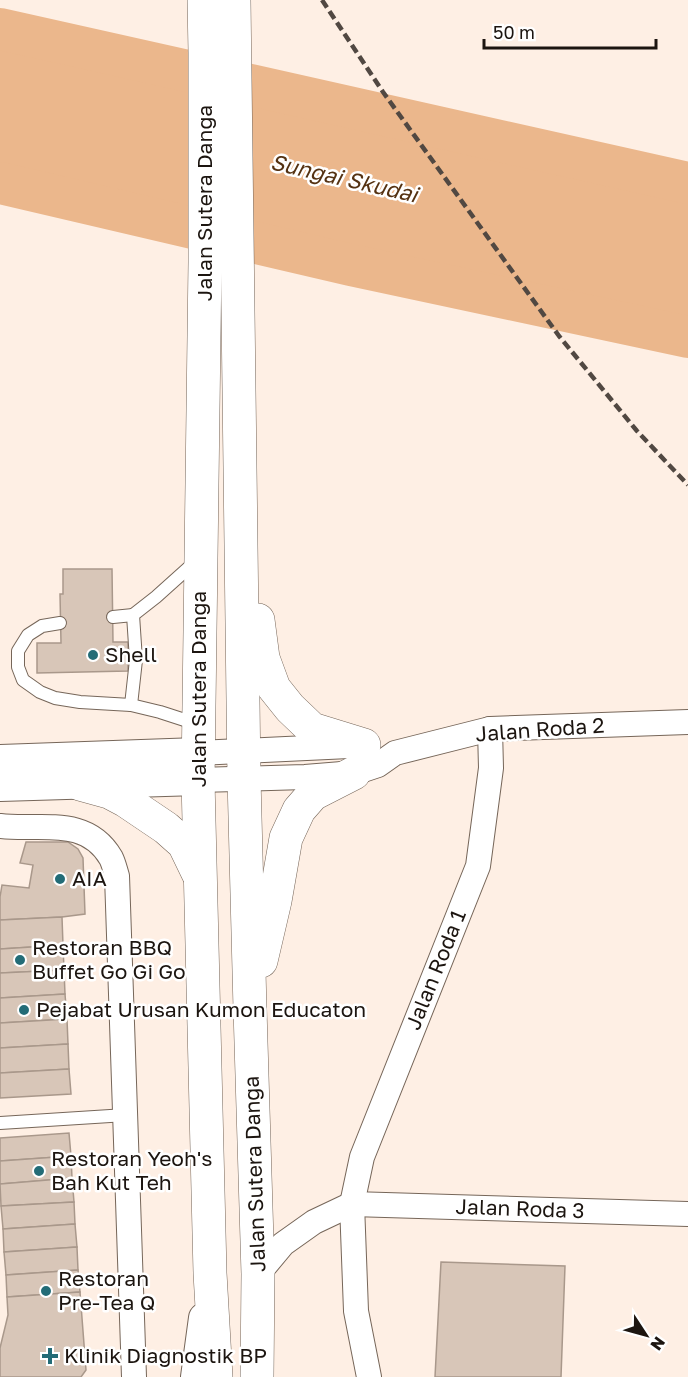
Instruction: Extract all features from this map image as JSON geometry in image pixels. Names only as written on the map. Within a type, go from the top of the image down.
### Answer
[{"type":"main road","name":"Jalan Sutera Danga","points":[[204,0],[220,54],[237,269],[244,764],[258,1274],[257,1377]]},
{"type":"main road","name":"Jalan Sutera Danga","points":[[216,1377],[210,1273],[198,752],[205,262],[220,54],[234,0]]},
{"type":"main road","points":[[240,509],[263,658],[274,688],[290,708],[312,729],[359,759],[313,794],[298,810],[286,838],[275,901],[250,1009]]},
{"type":"main road","points":[[80,784],[109,792],[166,828],[184,844],[200,878]]},
{"type":"street","name":"Jalan Roda 2","points":[[198,752],[305,777],[359,759],[378,765],[395,753],[490,729],[688,722]]},
{"type":"street","name":"Jalan Roda 1","points":[[369,1377],[356,1311],[352,1204],[362,1157],[478,866],[491,768],[490,729]]},
{"type":"street","points":[[0,760],[198,752]]},
{"type":"street","points":[[0,786],[80,784],[198,752]]},
{"type":"street","points":[[1,830],[60,826],[81,832],[97,841],[111,859],[117,876],[134,1377]]},
{"type":"street","points":[[258,1274],[283,1244],[314,1222],[352,1204]]},
{"type":"street","name":"Jalan Roda 3","points":[[352,1204],[688,1214]]},
{"type":"street","points":[[196,1377],[210,1273]]},
{"type":"lane","points":[[113,617],[133,615],[201,556]]},
{"type":"lane","points":[[131,705],[136,660],[133,615]]},
{"type":"lane","points":[[60,623],[42,626],[28,635],[18,651],[18,667],[22,680],[40,692],[55,698],[131,705],[160,712],[198,752]]},
{"type":"lane","points":[[0,1123],[126,1115]]},
{"type":"water","name":"Sungai Skudai","points":[[0,29],[688,183],[688,337],[351,265],[0,183]]},
{"type":"building","points":[[63,569],[112,569],[113,642],[128,642],[128,671],[37,673],[37,643],[61,643],[60,594],[63,594]]},
{"type":"building","points":[[26,842],[68,842],[78,849],[83,858],[85,914],[0,920],[2,885],[29,888],[33,865],[20,863]]},
{"type":"building","points":[[62,917],[63,945],[0,949],[0,920]]},
{"type":"building","points":[[63,945],[64,970],[0,973],[0,949]]},
{"type":"building","points":[[64,970],[65,994],[0,998],[0,973]]},
{"type":"building","points":[[65,994],[67,1019],[0,1023],[0,998]]},
{"type":"building","points":[[67,1019],[68,1044],[0,1048],[0,1023]]},
{"type":"building","points":[[68,1044],[69,1069],[0,1073],[0,1048]]},
{"type":"building","points":[[69,1069],[71,1094],[0,1098],[0,1073]]},
{"type":"building","points":[[69,1133],[71,1156],[0,1161],[0,1138]]},
{"type":"building","points":[[71,1156],[72,1178],[0,1184],[0,1161]]},
{"type":"building","points":[[72,1178],[74,1202],[1,1206],[0,1184]]},
{"type":"building","points":[[74,1202],[75,1224],[3,1229],[1,1206]]},
{"type":"building","points":[[75,1224],[77,1247],[4,1252],[3,1229]]},
{"type":"building","points":[[77,1247],[78,1270],[6,1275],[4,1252]]},
{"type":"building","points":[[441,1262],[565,1266],[561,1377],[435,1377]]},
{"type":"building","points":[[78,1270],[80,1292],[7,1297],[6,1275]]},
{"type":"building","points":[[80,1292],[86,1370],[81,1377],[0,1377],[0,1348],[8,1315],[7,1297]]},
{"type":"waterway","points":[[0,29],[688,183]]},
{"type":"waterway","points":[[0,183],[351,265],[688,337]]},
{"type":"railway","points":[[322,0],[383,92],[559,336],[637,431],[688,485]]},
{"type":"place","name":"Shell","points":[[93,655]]},
{"type":"place","name":"AIA","points":[[60,879]]},
{"type":"place","name":"Restoran BBQ Buffet Go Gi Go","points":[[20,960]]},
{"type":"place","name":"Pejabat Urusan Kumon Educaton","points":[[24,1010]]},
{"type":"place","name":"Restoran Yeoh's Bah Kut Teh","points":[[39,1171]]},
{"type":"place","name":"Restoran Pre-Tea Q","points":[[46,1291]]},
{"type":"place","name":"Klinik Diagnostik BP","points":[[50,1356]]}]
